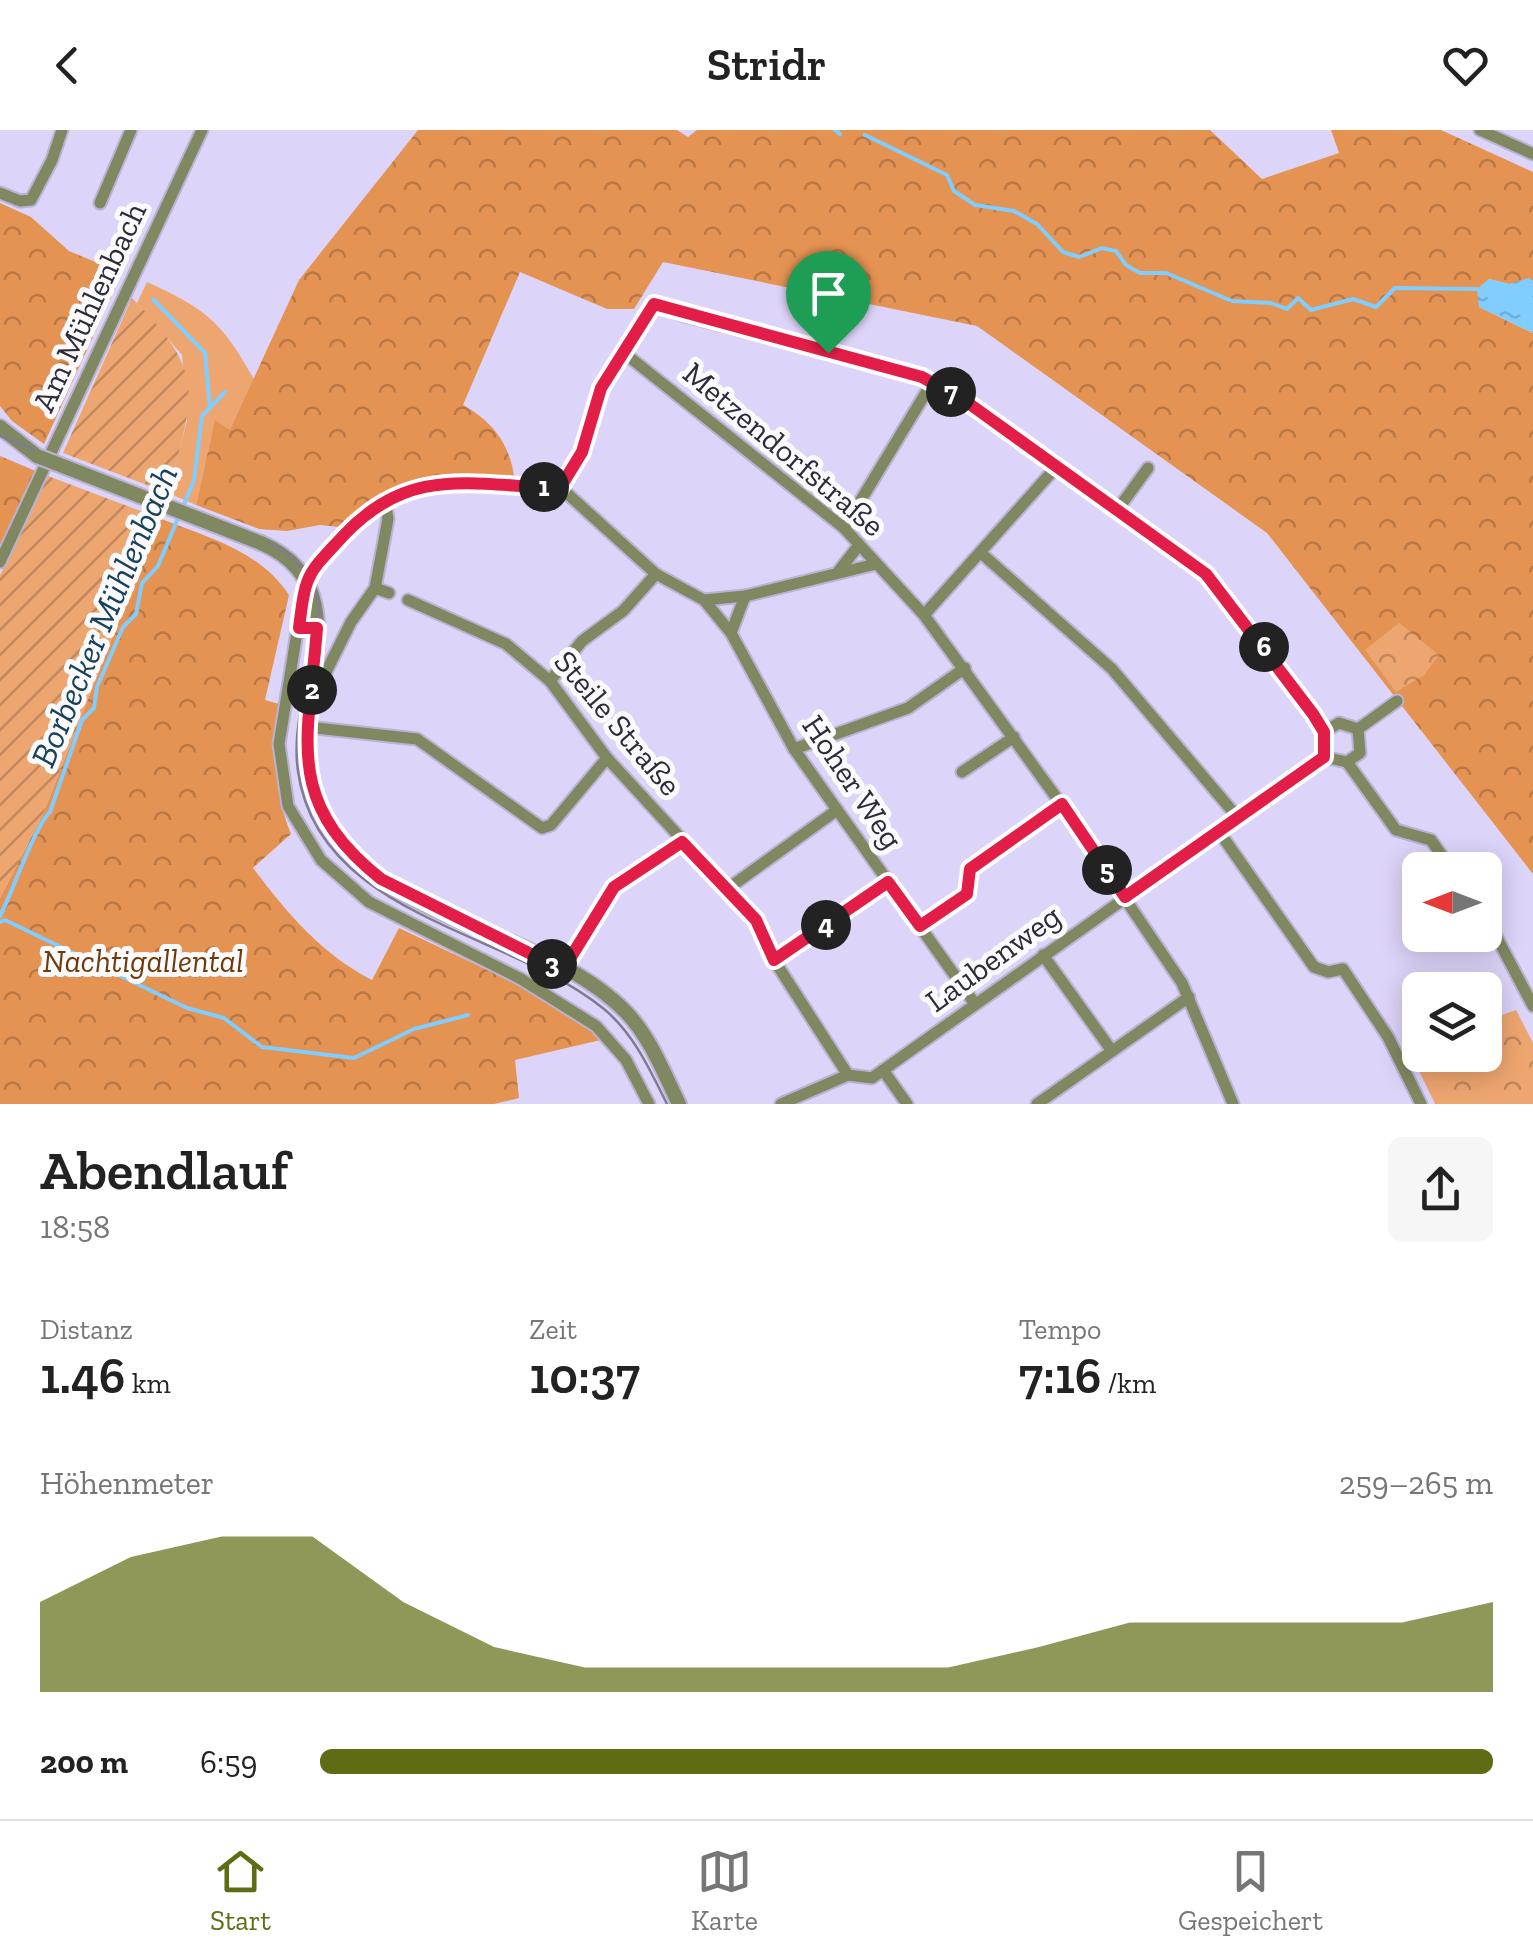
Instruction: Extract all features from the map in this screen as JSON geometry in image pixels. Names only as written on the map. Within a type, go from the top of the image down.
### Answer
[{"type":"street","points":[[0,193],[20,202],[31,200],[62,130]]},
{"type":"street","points":[[100,203],[131,130]]},
{"type":"street","name":"Am Mühlenbach","points":[[0,562],[202,130]]},
{"type":"street","points":[[1480,130],[1533,154]]},
{"type":"street","points":[[560,488],[582,452],[601,388],[651,307],[658,303],[686,316],[932,381],[1058,465],[1206,574],[1278,665],[1324,732],[1324,757],[1347,762],[1396,830],[1430,840],[1439,852]]},
{"type":"street","name":"Metzendorfstraße","points":[[623,352],[844,528],[924,615],[966,668],[1125,897],[1188,997],[1234,1104]]},
{"type":"street","points":[[844,528],[932,381]]},
{"type":"street","points":[[0,427],[37,456]]},
{"type":"street","points":[[0,445],[261,543],[280,552],[306,576],[314,599],[317,628],[307,770],[323,816],[356,858],[404,893],[563,970],[628,1014],[678,1104]]},
{"type":"street","points":[[924,615],[1058,465]]},
{"type":"street","points":[[1118,510],[1148,468]]},
{"type":"street","points":[[649,1104],[610,1039],[576,1011],[520,978],[386,914],[320,860],[298,828],[282,782],[283,698],[306,576],[362,516],[385,500],[441,482],[560,488],[656,574],[704,600],[745,596],[876,564]]},
{"type":"street","points":[[312,702],[351,622],[375,588],[388,519],[385,500]]},
{"type":"street","points":[[838,572],[859,545]]},
{"type":"street","points":[[981,553],[1112,668],[1238,819]]},
{"type":"street","points":[[550,680],[582,641],[623,610],[656,574]]},
{"type":"street","points":[[375,588],[390,593]]},
{"type":"street","points":[[731,633],[745,596]]},
{"type":"street","name":"Steile Straße","points":[[408,600],[506,644],[550,680],[608,758],[756,920],[774,960],[848,1075]]},
{"type":"street","name":"Hoher Weg","points":[[704,600],[731,633],[794,749],[975,1004]]},
{"type":"street","points":[[299,628],[317,628]]},
{"type":"street","points":[[794,749],[908,708],[966,668]]},
{"type":"street","points":[[1358,729],[1397,701]]},
{"type":"street","points":[[1324,732],[1339,723],[1358,729]]},
{"type":"street","points":[[308,727],[418,739],[542,828],[551,825],[608,758]]},
{"type":"street","points":[[1347,762],[1360,753],[1358,729]]},
{"type":"street","points":[[962,772],[1014,737]]},
{"type":"street","name":"Laubenweg","points":[[781,1104],[848,1075],[864,1080],[883,1070],[1324,757]]},
{"type":"street","points":[[920,926],[967,894],[970,869],[1062,804]]},
{"type":"street","points":[[726,890],[836,810]]},
{"type":"street","points":[[1220,833],[1314,967],[1328,972],[1343,969],[1388,1037],[1421,1104]]},
{"type":"street","points":[[563,970],[614,887],[682,842]]},
{"type":"street","points":[[774,960],[888,882]]},
{"type":"street","points":[[1502,947],[1533,1006]]},
{"type":"street","points":[[1043,956],[1112,1051]]},
{"type":"street","points":[[1037,1104],[1188,997]]},
{"type":"street","points":[[883,1070],[907,1104]]},
{"type":"green space","points":[[418,130],[677,130],[688,137],[697,130],[1210,130],[1262,179],[1339,153],[1331,130],[1441,130],[1533,172],[1533,281],[1509,284],[1489,279],[1479,307],[1533,333],[1533,874],[1267,533],[977,326],[663,262],[634,309],[607,309],[520,272],[463,405],[500,437],[515,483],[418,485],[348,528],[320,525],[287,531],[259,529],[196,505],[215,420],[230,430],[299,280]]},
{"type":"green space","points":[[0,203],[31,217],[69,251],[122,273],[44,444],[12,421],[0,406]]},
{"type":"green space","points":[[147,282],[212,320],[255,381],[230,431],[215,421],[196,505],[168,493],[187,421],[182,355],[137,303]]},
{"type":"green space","points":[[132,298],[173,347],[184,367],[188,387],[184,432],[168,493],[63,453]]},
{"type":"green space","points":[[0,456],[38,472],[0,546]]},
{"type":"green space","points":[[48,476],[159,518],[43,814],[0,898],[0,575]]},
{"type":"green space","name":"Nachtigallental","points":[[159,518],[247,556],[277,579],[289,595],[265,700],[279,704],[277,770],[291,834],[253,868],[279,901],[321,945],[372,980],[399,928],[574,1011],[605,1039],[515,1060],[519,1098],[494,1104],[0,1104],[0,898],[43,814]]},
{"type":"green space","points":[[1399,623],[1439,655],[1424,675],[1396,692],[1365,650]]},
{"type":"green space","points":[[1516,1010],[1533,1043],[1533,1104],[1435,1104],[1420,1072],[1502,1072],[1502,1015]]},
{"type":"water","points":[[1529,278],[1533,281],[1533,333],[1479,307],[1477,289],[1489,279],[1509,284]]},
{"type":"waterway","points":[[835,130],[840,134]]},
{"type":"waterway","points":[[865,135],[947,175],[954,191],[975,205],[1014,211],[1037,224],[1063,252],[1079,257],[1102,248],[1116,251],[1126,265],[1140,273],[1166,273],[1232,301],[1271,303],[1287,309],[1298,298],[1311,310],[1353,299],[1376,307],[1395,288],[1477,289]]},
{"type":"waterway","points":[[153,299],[205,353],[210,408]]},
{"type":"waterway","name":"Borbecker Mühlenbach","points":[[182,509],[194,480],[202,416],[225,392]]},
{"type":"waterway","name":"Borbecker Mühlenbach","points":[[0,916],[31,844],[50,812],[82,720],[94,708],[97,687],[123,627],[136,614],[142,583],[158,566],[178,518]]},
{"type":"waterway","points":[[0,922],[5,920],[187,1008],[224,1018],[262,1047],[354,1058],[414,1029],[468,1015]]},
{"type":"tram line","points":[[0,436],[276,546],[294,560],[311,583],[320,614],[297,750],[298,771],[313,820],[341,859],[379,890],[423,916],[565,982],[604,1009],[633,1041],[667,1104]]},
{"type":"route","points":[[654,304],[828,353],[932,381],[1058,465],[1206,574],[1313,714],[1324,732],[1324,757],[1125,897],[1062,804],[970,869],[967,894],[920,926],[888,882],[774,960],[756,920],[682,842],[614,887],[563,970],[404,893],[356,858],[323,816],[307,770],[317,628],[299,628],[306,576],[362,516],[385,500],[441,482],[560,488],[582,452],[601,388],[654,304]]}]
